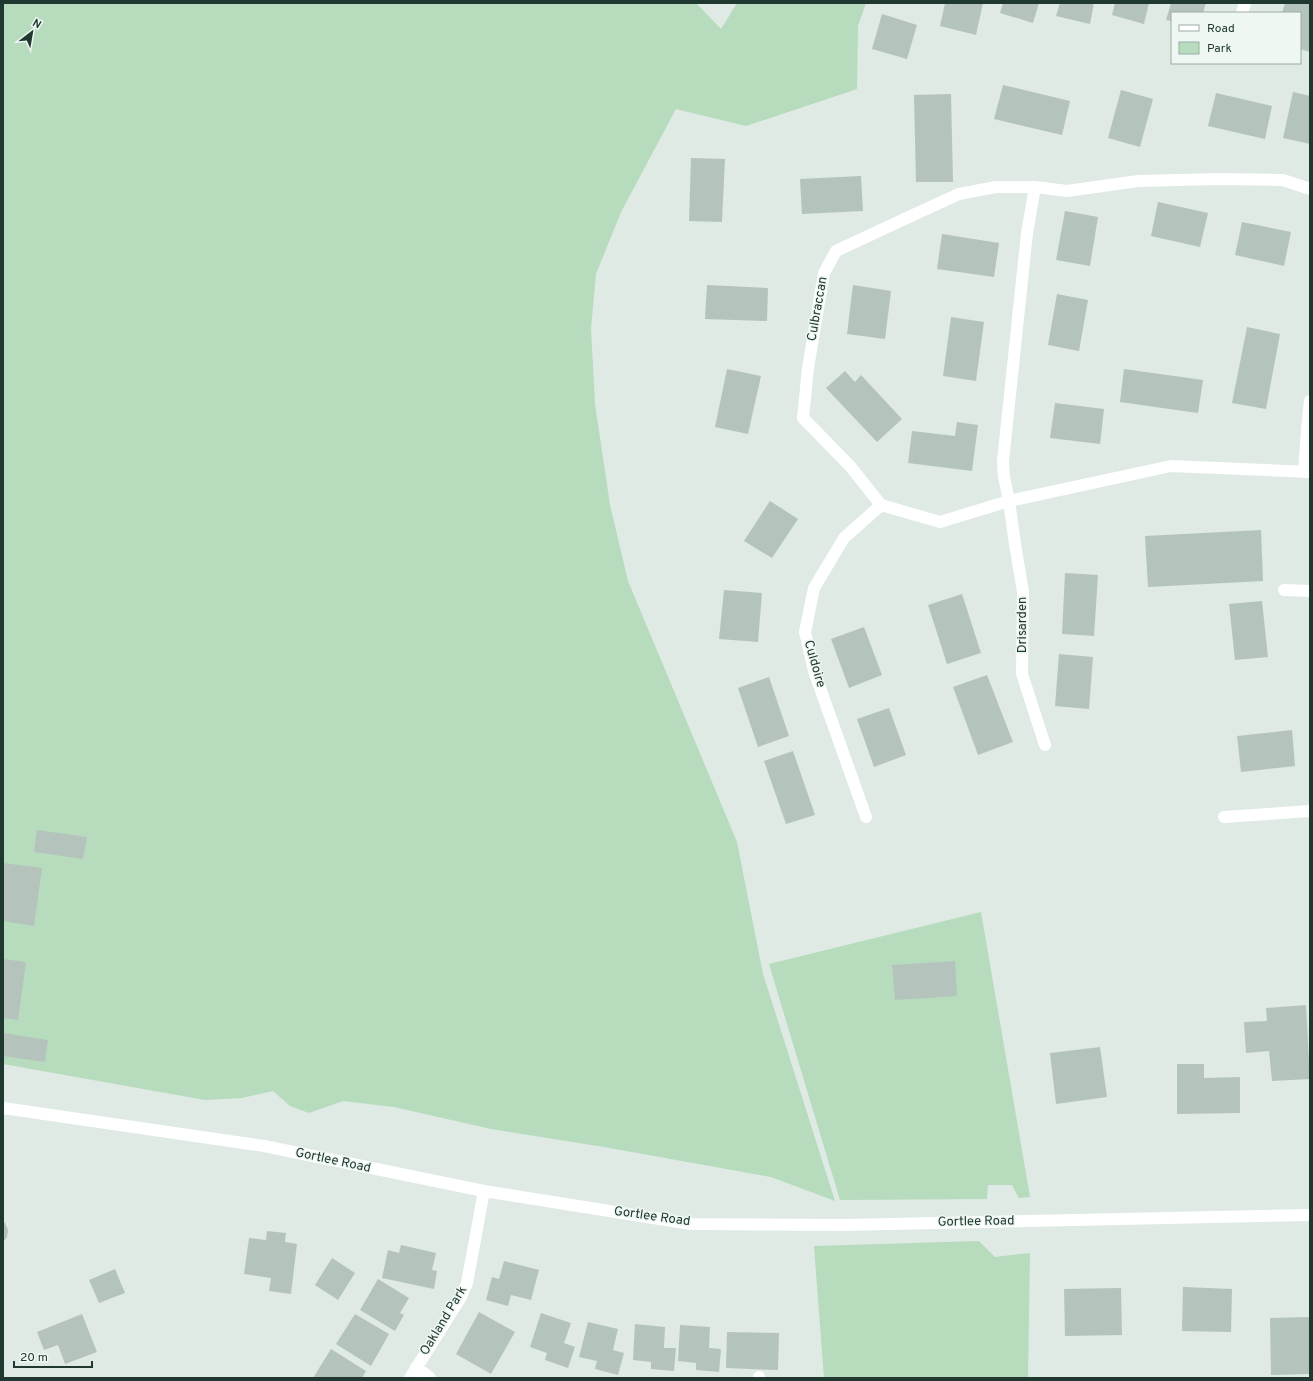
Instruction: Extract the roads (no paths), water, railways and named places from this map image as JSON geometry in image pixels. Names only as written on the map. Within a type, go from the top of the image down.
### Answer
[{"type":"street","points":[[1035,187],[1067,191],[1138,180],[1218,179],[1283,180],[1310,189]]},
{"type":"street","name":"Culbraccan","points":[[880,505],[850,466],[803,418],[808,368],[824,273],[836,251],[959,194],[996,187],[1035,187]]},
{"type":"street","name":"Drisarden","points":[[1035,187],[1027,233],[1003,461],[1004,478],[1023,592],[1022,674],[1045,745]]},
{"type":"street","points":[[880,505],[940,522],[1009,501],[1171,466],[1307,472],[1307,429],[1310,401]]},
{"type":"street","name":"Culdoire","points":[[866,817],[814,671],[805,632],[814,588],[844,538],[880,505]]},
{"type":"street","points":[[1284,590],[1310,591]]},
{"type":"street","points":[[1224,817],[1310,811]]},
{"type":"street","name":"Gortlee Road","points":[[3,1108],[264,1146],[484,1191],[691,1224],[844,1225],[1310,1214]]},
{"type":"street","name":"Oakland Park","points":[[410,1378],[461,1297],[467,1283],[484,1191]]},
{"type":"street","points":[[416,1367],[430,1378]]}]
